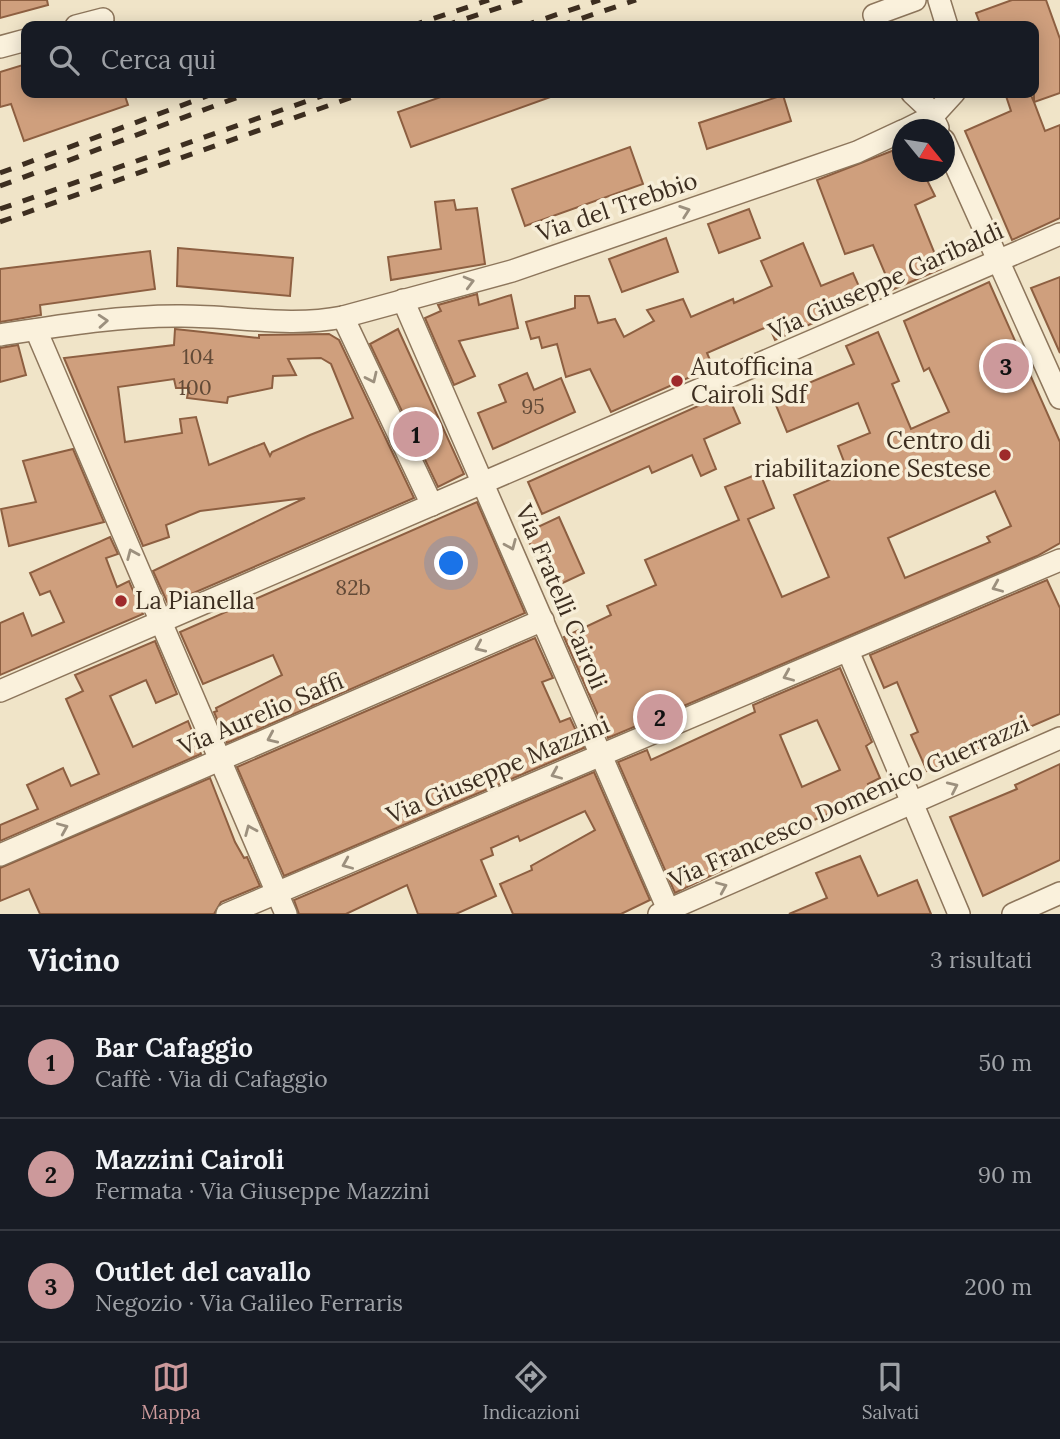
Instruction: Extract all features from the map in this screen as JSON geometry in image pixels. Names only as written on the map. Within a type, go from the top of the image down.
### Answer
[{"type":"street","points":[[876,21],[874,15],[915,0]]},
{"type":"street","points":[[939,0],[945,21]]},
{"type":"street","points":[[95,21],[103,19]]},
{"type":"street","points":[[0,47],[21,41]]},
{"type":"street","points":[[916,98],[933,119]]},
{"type":"street","points":[[938,119],[951,98]]},
{"type":"street","name":"Via del Trebbio","points":[[0,335],[94,321],[177,316],[259,322],[317,322],[343,317],[520,268],[857,152],[892,136]]},
{"type":"street","points":[[955,164],[1060,398]]},
{"type":"street","name":"Via Giuseppe Garibaldi","points":[[0,691],[1060,234]]},
{"type":"street","name":"Via Fratelli Cairoli","points":[[403,300],[484,482],[666,913]]},
{"type":"street","points":[[343,317],[432,505]]},
{"type":"street","points":[[36,330],[286,914]]},
{"type":"street","name":"Via Giuseppe Mazzini","points":[[227,914],[1060,560]]},
{"type":"street","name":"Via Aurelio Saffi","points":[[0,855],[543,620]]},
{"type":"street","points":[[848,651],[959,914]]},
{"type":"street","name":"Via Francesco Domenico Guerrazzi","points":[[666,913],[1060,738]]},
{"type":"street","points":[[1013,914],[1060,893]]},
{"type":"building","points":[[0,0],[47,0],[48,5],[0,18]]},
{"type":"building","points":[[1012,0],[1046,0],[1060,39],[1060,93],[1034,102],[1034,98],[1039,98],[1039,21],[979,21],[976,13]]},
{"type":"building","points":[[21,66],[21,98],[126,98],[128,105],[24,141],[11,104],[0,107],[0,72]]},
{"type":"building","points":[[438,98],[548,98],[411,147],[398,112]]},
{"type":"building","points":[[774,98],[784,98],[791,121],[707,149],[699,123]]},
{"type":"building","points":[[1007,98],[1032,98],[1045,131],[1060,125],[1060,218],[1012,240],[965,131],[1011,111]]},
{"type":"building","points":[[630,147],[643,184],[525,226],[512,189]]},
{"type":"building","points":[[892,151],[892,182],[928,182],[935,196],[915,205],[941,269],[892,290],[873,245],[845,254],[817,180]]},
{"type":"building","points":[[454,200],[456,210],[477,208],[485,264],[391,280],[388,257],[441,249],[435,202]]},
{"type":"building","points":[[749,209],[760,238],[719,253],[708,224]]},
{"type":"building","points":[[666,238],[678,272],[622,292],[609,259]]},
{"type":"building","points":[[803,243],[821,286],[853,273],[865,300],[775,340],[769,326],[707,353],[713,367],[611,412],[590,369],[566,377],[557,344],[542,348],[539,337],[531,339],[526,322],[575,308],[575,296],[589,296],[598,323],[615,319],[624,337],[654,321],[647,310],[683,299],[691,317],[733,299],[734,303],[772,286],[761,261]]},
{"type":"building","points":[[178,248],[293,258],[290,296],[177,286]]},
{"type":"building","points":[[150,251],[155,289],[40,305],[41,315],[0,322],[0,269]]},
{"type":"building","points":[[1060,277],[1060,353],[1031,288]]},
{"type":"building","points":[[989,282],[1060,442],[1060,543],[1037,556],[608,738],[564,637],[611,615],[607,606],[656,585],[645,560],[739,520],[725,487],[760,473],[774,508],[748,519],[782,597],[829,577],[794,495],[848,472],[838,446],[870,433],[858,403],[787,432],[773,398],[854,364],[846,346],[878,332],[899,381],[892,384],[911,429],[949,412],[929,368],[924,371],[904,321]],"holes":[[[995,491],[1011,526],[987,537],[990,542],[905,578],[888,538]]]},
{"type":"building","points":[[477,294],[479,305],[511,295],[518,328],[459,341],[475,376],[454,385],[425,318],[441,311],[438,305]]},
{"type":"building","points":[[175,329],[259,338],[259,335],[329,334],[339,340],[414,498],[168,604],[153,571],[305,498],[200,511],[166,525],[169,537],[143,546],[64,358],[174,345]],"holes":[[[321,358],[331,364],[353,418],[272,452],[270,456],[264,443],[209,465],[196,417],[180,419],[182,433],[125,442],[118,387],[174,379],[176,388],[189,388],[187,398],[227,403],[228,397],[272,388],[273,376],[296,375],[288,359]]]},
{"type":"building","points":[[398,329],[464,474],[438,487],[370,344]]},
{"type":"building","points":[[18,345],[26,375],[0,382],[0,348]]},
{"type":"building","points":[[527,373],[534,390],[561,378],[575,412],[493,449],[478,413],[506,402],[499,385]]},
{"type":"building","points":[[727,393],[740,423],[704,439],[716,469],[701,476],[692,455],[652,473],[649,466],[542,514],[528,482]]},
{"type":"building","points":[[73,449],[104,522],[9,546],[1,509],[36,502],[23,461]]},
{"type":"building","points":[[477,502],[525,613],[227,743],[214,712],[217,711],[216,708],[282,675],[273,655],[203,684],[180,632]]},
{"type":"building","points":[[559,517],[584,573],[550,589],[525,533]]},
{"type":"building","points":[[110,537],[118,554],[106,558],[117,587],[129,581],[143,614],[0,675],[0,623],[23,613],[32,636],[64,622],[50,591],[40,595],[30,573]]},
{"type":"building","points":[[1047,580],[1060,608],[1060,714],[927,771],[911,735],[918,732],[897,682],[884,688],[870,655]]},
{"type":"building","points":[[535,638],[553,678],[542,682],[560,722],[570,718],[584,748],[284,876],[237,767]]},
{"type":"building","points":[[155,641],[177,694],[156,703],[146,680],[110,696],[133,747],[188,721],[201,754],[0,841],[0,825],[38,809],[27,785],[63,768],[71,786],[99,774],[66,699],[83,691],[75,675]]},
{"type":"building","points":[[840,668],[872,742],[866,746],[880,778],[868,784],[873,795],[727,857],[731,866],[675,893],[618,762],[647,750],[651,760],[755,712],[753,705]],"holes":[[[817,720],[840,770],[802,787],[780,735]]]},
{"type":"building","points":[[1060,764],[1060,860],[983,896],[950,817],[1017,789],[1015,785]]},
{"type":"building","points":[[594,772],[650,900],[621,914],[513,914],[500,884],[532,870],[531,866],[595,830],[585,811],[520,841],[518,836],[491,848],[493,855],[481,860],[496,896],[456,914],[418,914],[407,885],[346,914],[299,914],[294,900]]},
{"type":"building","points":[[210,778],[235,842],[244,858],[247,857],[260,886],[221,902],[214,914],[40,914],[29,889],[0,901],[0,868]]},
{"type":"building","points":[[860,856],[878,896],[917,880],[931,914],[789,914],[827,898],[816,873]]},
{"type":"railway","points":[[426,21],[489,0]]},
{"type":"railway","points":[[459,21],[522,0]]},
{"type":"railway","points":[[538,21],[600,0]]},
{"type":"railway","points":[[574,21],[636,0]]},
{"type":"railway","points":[[0,173],[202,98]]},
{"type":"railway","points":[[0,186],[236,98]]},
{"type":"railway","points":[[0,209],[316,98]]},
{"type":"railway","points":[[0,222],[350,98]]},
{"type":"place","name":"Outlet del cavallo","points":[[1006,366]]},
{"type":"place","name":"Autofficina Cairoli Sdf","points":[[677,381]]},
{"type":"place","name":"Bar Cafaggio","points":[[416,434]]},
{"type":"place","name":"Centro di riabilitazione Sestese","points":[[1005,455]]},
{"type":"place","name":"La Pianella","points":[[121,601]]},
{"type":"place","name":"Mazzini Cairoli","points":[[660,717]]}]
